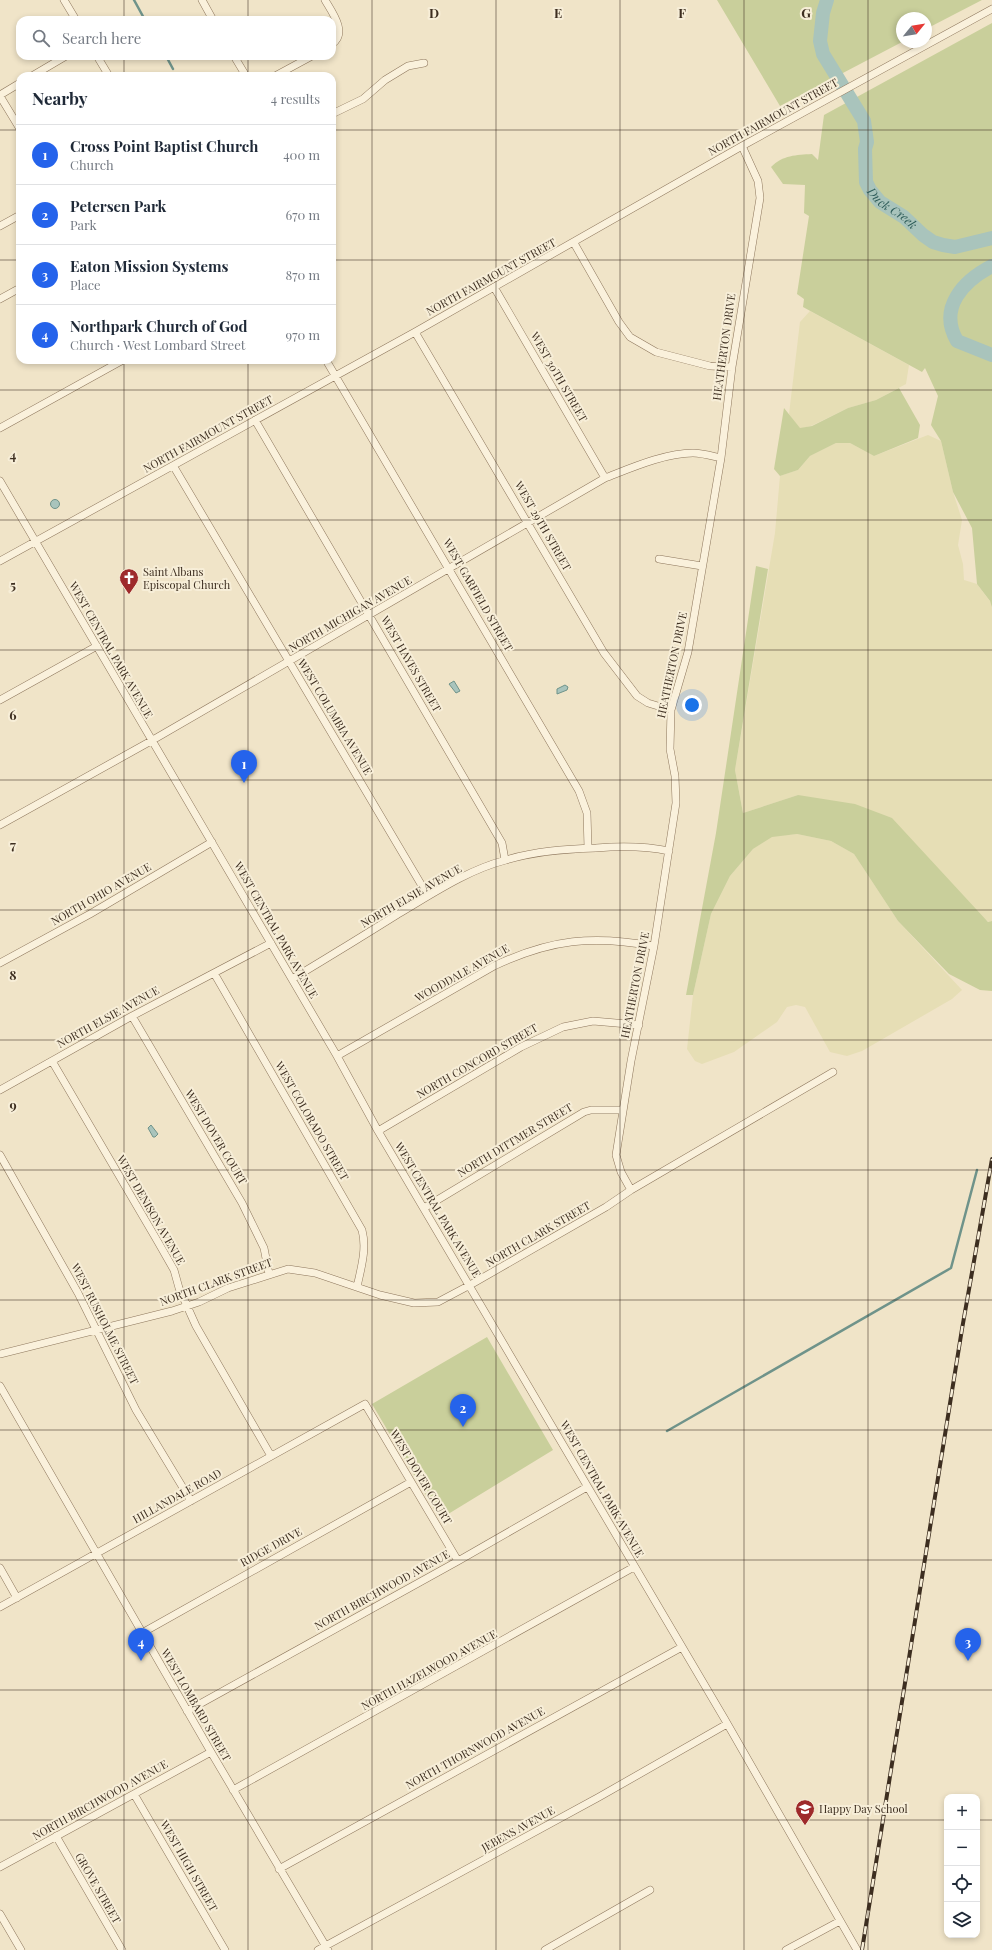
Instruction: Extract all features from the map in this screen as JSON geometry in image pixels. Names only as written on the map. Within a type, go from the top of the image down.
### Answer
[{"type":"street","points":[[64,0],[74,16]]},
{"type":"street","points":[[202,0],[211,16]]},
{"type":"street","points":[[325,0],[335,16]]},
{"type":"street","name":"NORTH FAIRMOUNT STREET","points":[[0,561],[174,467],[574,243],[742,146],[992,9]]},
{"type":"street","points":[[336,18],[339,35],[336,39]]},
{"type":"street","points":[[39,72],[59,60]]},
{"type":"street","points":[[99,60],[107,72]]},
{"type":"street","points":[[236,60],[244,72]]},
{"type":"street","points":[[282,72],[305,60]]},
{"type":"street","points":[[336,112],[363,99],[385,80],[408,66],[424,63]]},
{"type":"street","points":[[16,85],[0,95],[16,122]]},
{"type":"street","name":"HEATHERTON DRIVE","points":[[631,1190],[621,1172],[616,1155],[654,946],[676,803],[675,776],[670,749],[671,710],[688,652],[721,458],[732,367],[760,198],[758,181],[742,146]]},
{"type":"street","points":[[0,226],[16,216]]},
{"type":"street","points":[[574,243],[619,322],[630,337],[656,352],[710,366],[732,367]]},
{"type":"street","name":"WEST 30TH STREET","points":[[494,287],[606,478]]},
{"type":"street","points":[[0,299],[16,290]]},
{"type":"street","name":"WEST 29TH STREET","points":[[415,332],[529,523],[604,653],[638,696],[648,703],[671,710]]},
{"type":"street","points":[[0,428],[116,364]]},
{"type":"street","name":"WEST GARFIELD STREET","points":[[328,364],[579,791],[586,813],[588,848]]},
{"type":"street","name":"WEST HAYES STREET","points":[[256,420],[502,843],[505,860]]},
{"type":"street","name":"NORTH MICHIGAN AVENUE","points":[[0,825],[152,741],[606,478],[642,464],[676,455],[693,453],[721,458]]},
{"type":"street","name":"WEST COLUMBIA AVENUE","points":[[174,467],[428,896]]},
{"type":"street","name":"WEST CENTRAL PARK AVENUE","points":[[0,481],[337,1056],[378,1131],[727,1724],[857,1950]]},
{"type":"street","points":[[659,559],[702,566]]},
{"type":"street","points":[[0,700],[97,646]]},
{"type":"street","name":"NORTH OHIO AVENUE","points":[[0,963],[90,914],[212,842]]},
{"type":"street","name":"NORTH ELSIE AVENUE","points":[[292,979],[458,879],[505,860],[523,855],[588,848],[652,847],[668,851]]},
{"type":"street","name":"WOODDALE AVENUE","points":[[337,1056],[494,966],[521,954],[547,945],[582,940],[629,942],[654,946]]},
{"type":"street","name":"NORTH ELSIE AVENUE","points":[[0,1090],[132,1016],[271,943]]},
{"type":"street","name":"WEST COLORADO STREET","points":[[214,973],[362,1230],[364,1255],[357,1287]]},
{"type":"street","name":"WEST DOVER COURT","points":[[132,1016],[242,1203],[264,1248],[269,1274]]},
{"type":"street","name":"NORTH CONCORD STREET","points":[[378,1131],[520,1047],[563,1027],[593,1021],[639,1025]]},
{"type":"street","name":"WEST DENISON AVENUE","points":[[52,1061],[174,1270],[196,1326],[271,1456]]},
{"type":"street","name":"NORTH CLARK STREET","points":[[0,1354],[96,1331],[187,1306],[228,1288],[288,1269],[315,1273],[380,1295],[414,1303],[438,1302],[470,1286],[606,1207],[631,1190],[833,1072]]},
{"type":"street","name":"NORTH DITTMER STREET","points":[[424,1208],[584,1112],[591,1110],[623,1110]]},
{"type":"street","name":"WEST RUSHOLME STREET","points":[[0,1155],[78,1293],[136,1410],[191,1501]]},
{"type":"street","name":"WEST LOMBARD STREET","points":[[0,1386],[210,1752],[327,1948]]},
{"type":"street","name":"WEST DOVER COURT","points":[[365,1404],[458,1561]]},
{"type":"street","name":"HILLANDALE ROAD","points":[[0,1607],[365,1404]]},
{"type":"street","name":"RIDGE DRIVE","points":[[142,1633],[412,1482]]},
{"type":"street","name":"NORTH BIRCHWOOD AVENUE","points":[[187,1711],[458,1561],[587,1487]]},
{"type":"street","name":"NORTH HAZELWOOD AVENUE","points":[[233,1790],[634,1567]]},
{"type":"street","points":[[0,1568],[17,1598]]},
{"type":"street","name":"NORTH THORNWOOD AVENUE","points":[[279,1869],[682,1647]]},
{"type":"street","name":"JEBENS AVENUE","points":[[318,1950],[327,1948],[727,1724]]},
{"type":"street","name":"NORTH BIRCHWOOD AVENUE","points":[[0,1867],[210,1752]]},
{"type":"street","name":"WEST HIGH STREET","points":[[134,1794],[225,1950]]},
{"type":"street","name":"GROVE STREET","points":[[56,1836],[122,1950]]},
{"type":"street","points":[[545,1950],[650,1890]]},
{"type":"street","points":[[0,1914],[21,1950]]},
{"type":"street","points":[[786,1950],[840,1921]]},
{"type":"shaded area","points":[[810,311],[909,365],[906,384],[876,400],[848,408],[811,426],[799,429],[789,414],[800,322]]},
{"type":"shaded area","points":[[928,435],[941,441],[953,492],[962,520],[958,545],[963,564],[964,580],[977,584],[992,604],[992,921],[989,922],[798,795],[743,813],[735,770],[775,533],[780,476],[798,470],[810,456],[836,443],[850,443],[874,456]]},
{"type":"shaded area","points":[[797,834],[831,841],[854,854],[898,921],[962,990],[952,999],[862,1051],[847,1056],[830,1052],[805,1007],[796,1005],[787,1007],[777,1022],[734,1052],[702,1064],[695,1061],[687,1049],[693,995],[711,914],[730,876],[753,849],[772,836]]},
{"type":"green space","points":[[717,0],[982,0],[932,26],[932,12],[896,12],[896,45],[780,106]]},
{"type":"green space","points":[[992,23],[992,607],[990,601],[977,584],[972,528],[953,492],[941,441],[931,425],[938,396],[925,368],[922,372],[803,307],[804,299],[797,294],[809,216],[804,213],[805,185],[783,184],[771,167],[780,160],[795,155],[812,154],[818,160],[824,115]]},
{"type":"green space","points":[[899,388],[920,425],[918,438],[874,456],[850,443],[836,443],[810,456],[798,470],[780,476],[774,469],[784,408],[800,428],[812,426],[848,408],[876,400]]},
{"type":"green space","points":[[756,566],[768,569],[735,770],[743,813],[798,795],[855,804],[892,818],[988,922],[992,921],[992,991],[980,990],[949,974],[898,921],[854,854],[831,841],[797,834],[772,837],[753,849],[730,876],[711,914],[693,995],[686,995],[716,833]]},
{"type":"green space","points":[[487,1337],[553,1450],[440,1519],[372,1404]]},
{"type":"water","points":[[55,499],[60,504],[55,509],[50,504]]},
{"type":"water","points":[[454,681],[460,691],[456,693],[449,684]]},
{"type":"water","points":[[565,685],[568,687],[567,690],[557,694],[557,689]]},
{"type":"water","points":[[151,1125],[158,1134],[155,1137],[153,1137],[148,1128]]},
{"type":"waterway","points":[[134,0],[143,16]]},
{"type":"waterway","name":"Duck Creek","points":[[827,0],[823,13],[820,41],[823,54],[864,121],[867,142],[865,149],[866,182],[870,190],[880,202],[904,217],[923,235],[933,242],[955,247],[992,238]]},
{"type":"waterway","points":[[168,60],[173,69]]},
{"type":"waterway","name":"Duck Creek","points":[[992,266],[981,272],[963,288],[956,297],[950,317],[952,329],[957,341],[992,355]]},
{"type":"waterway","points":[[667,1431],[951,1268],[977,1170]]},
{"type":"railway","points":[[862,1950],[962,1329],[992,1159]]},
{"type":"place","name":"Saint Albans Episcopal Church","points":[[129,595]]},
{"type":"place","name":"Cross Point Baptist Church","points":[[244,783]]},
{"type":"place","name":"Petersen Park","points":[[463,1427]]},
{"type":"place","name":"Northpark Church of God","points":[[141,1661]]},
{"type":"place","name":"Eaton Mission Systems","points":[[968,1661]]},
{"type":"place","name":"Happy Day School","points":[[805,1826]]}]
